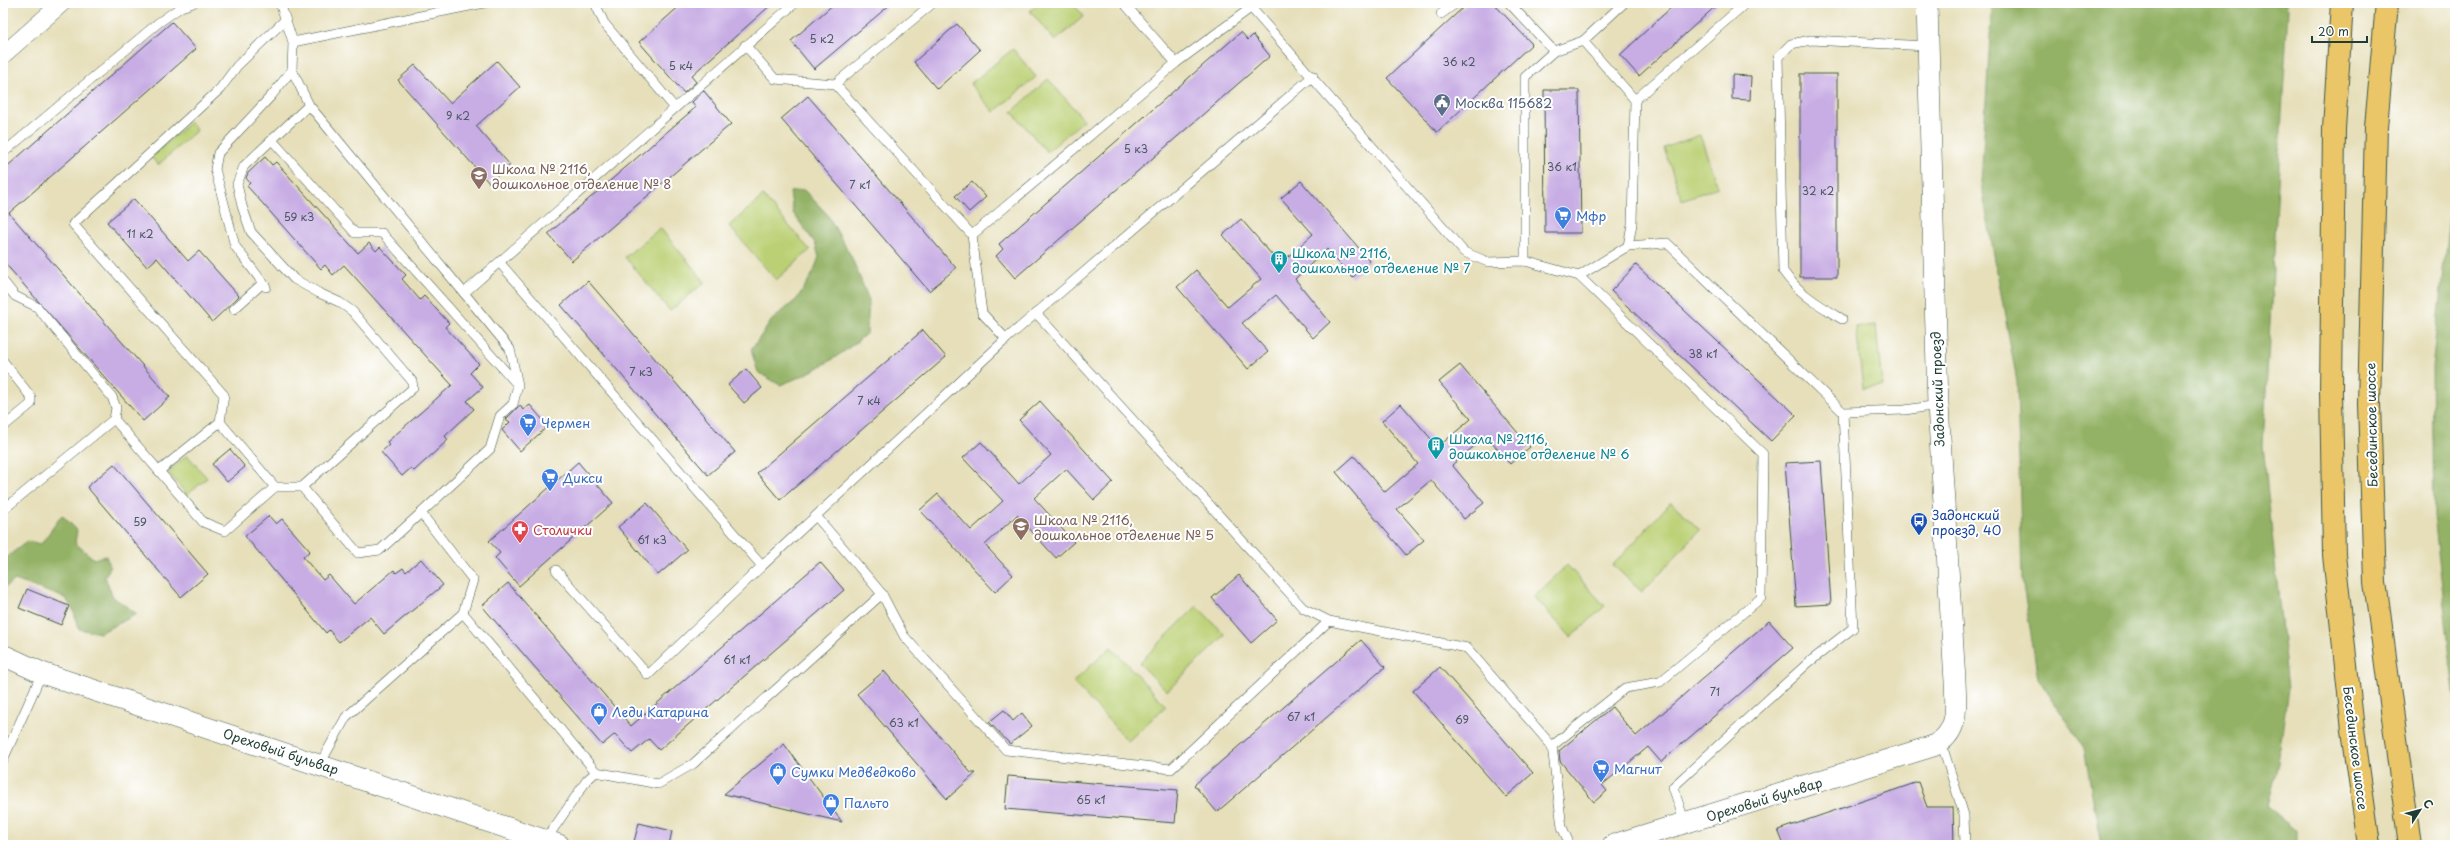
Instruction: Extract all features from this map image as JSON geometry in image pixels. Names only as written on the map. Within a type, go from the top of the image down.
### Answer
[{"type":"main road","name":"Бесединское шоссе","points":[[2342,3],[2334,129],[2331,391],[2334,555],[2353,730],[2370,845]]},
{"type":"main road","name":"Бесединское шоссе","points":[[2391,7],[2376,127],[2369,404],[2375,582],[2410,845]]},
{"type":"street","points":[[3,55],[62,3]]},
{"type":"street","name":"Задонский проезд","points":[[1927,3],[1938,405],[1956,705],[1953,726],[1941,742]]},
{"type":"street","name":"Ореховый бульвар","points":[[3,655],[42,673],[320,764],[552,843]]},
{"type":"street","name":"Ореховый бульвар","points":[[1613,845],[1915,752],[1941,742]]},
{"type":"lane","points":[[3,153],[158,23],[181,7],[193,3]]},
{"type":"lane","points":[[280,3],[293,42],[292,70],[309,105],[510,349],[518,385],[513,404],[500,416],[490,449],[380,550],[358,553],[302,487]]},
{"type":"lane","points":[[293,42],[484,3]]},
{"type":"lane","points":[[595,3],[604,23],[674,107]]},
{"type":"lane","points":[[464,292],[500,263],[674,107],[795,3]]},
{"type":"lane","points":[[835,84],[933,3]]},
{"type":"lane","points":[[1124,3],[1176,63]]},
{"type":"lane","points":[[1441,14],[1456,3]]},
{"type":"lane","points":[[1509,3],[1554,50]]},
{"type":"lane","points":[[1525,261],[1525,77],[1554,50],[1583,42],[1624,3]]},
{"type":"lane","points":[[1635,100],[1746,3]]},
{"type":"lane","points":[[972,235],[1176,63],[1249,5],[1313,76],[1464,252],[1488,262],[1525,261],[1579,276],[1763,454],[1761,598],[1660,682],[1625,688],[1552,746]]},
{"type":"lane","points":[[159,472],[220,422],[224,395],[73,224],[220,89],[237,66],[285,20]]},
{"type":"lane","points":[[1842,319],[1806,297],[1794,286],[1783,271],[1778,57],[1791,44],[1811,40],[1927,46]]},
{"type":"lane","points":[[1583,42],[1635,100],[1632,224],[1628,246]]},
{"type":"lane","points":[[745,45],[775,79],[835,84],[972,235],[982,313],[1006,339]]},
{"type":"lane","points":[[234,309],[265,285],[235,246],[215,169],[218,153],[272,95],[292,70]]},
{"type":"lane","points":[[556,570],[648,675],[762,566],[1006,339],[1313,76]]},
{"type":"lane","points":[[114,418],[203,522],[225,531],[275,487],[302,487],[413,388],[412,381],[352,311],[339,302],[319,294],[294,279],[251,232],[242,206],[237,184],[244,166],[309,105]]},
{"type":"lane","points":[[272,140],[355,233],[382,233],[518,385]]},
{"type":"lane","points":[[1579,276],[1628,246],[1667,243],[1843,412],[1853,628],[1808,663],[1673,787],[1685,823]]},
{"type":"lane","points":[[500,263],[762,566]]},
{"type":"lane","points":[[3,281],[15,296],[37,307],[112,398],[116,408],[114,418],[3,510]]},
{"type":"lane","points":[[1036,313],[1303,608],[1329,621],[1467,648],[1552,746],[1562,826],[1570,845]]},
{"type":"lane","points":[[3,362],[31,397],[31,404],[3,427]]},
{"type":"lane","points":[[1843,412],[1905,410],[1938,405]]},
{"type":"lane","points":[[220,422],[275,487]]},
{"type":"lane","points":[[320,764],[346,718],[463,613],[473,580],[421,513]]},
{"type":"lane","points":[[816,516],[882,594],[904,636],[1006,750],[1171,769],[1329,621]]},
{"type":"lane","points":[[463,613],[596,772],[658,784],[693,764],[882,594]]},
{"type":"lane","points":[[3,760],[42,673]]},
{"type":"lane","points":[[1941,742],[1964,815],[1965,845]]},
{"type":"lane","points":[[552,843],[587,780],[596,772]]},
{"type":"green space","points":[[1039,3],[1072,3],[1084,16],[1055,41],[1030,11]]},
{"type":"green space","points":[[1992,3],[2287,3],[2288,9],[2263,445],[2288,689],[2278,763],[2268,807],[2296,830],[2296,845],[2101,845],[2084,748],[2038,678],[2022,579],[2017,382],[1981,183]]},
{"type":"green space","points":[[1013,49],[1036,77],[994,112],[970,84]]},
{"type":"green space","points":[[1048,79],[1084,120],[1047,152],[1012,112]]},
{"type":"green space","points":[[190,122],[197,130],[158,165],[151,157]]},
{"type":"green space","points":[[1700,135],[1718,187],[1682,200],[1664,148]]},
{"type":"green space","points":[[2455,165],[2455,702],[2434,515],[2432,368]]},
{"type":"green space","points":[[804,190],[827,214],[851,256],[869,300],[867,333],[826,363],[804,375],[780,385],[758,372],[751,350],[772,320],[797,299],[813,273],[819,257],[815,243],[793,213],[790,192]]},
{"type":"green space","points":[[763,196],[810,250],[776,280],[729,226]]},
{"type":"green space","points":[[660,228],[705,282],[670,311],[625,257]]},
{"type":"green space","points":[[1876,325],[1882,386],[1863,388],[1856,327]]},
{"type":"green space","points":[[187,455],[207,478],[187,495],[168,472]]},
{"type":"green space","points":[[1671,502],[1700,530],[1642,592],[1613,565]]},
{"type":"green space","points":[[62,515],[77,530],[75,543],[94,559],[106,556],[110,567],[105,577],[113,597],[137,614],[100,633],[79,629],[72,607],[65,598],[15,580],[3,589],[3,557],[4,559],[28,541],[41,544]]},
{"type":"green space","points":[[1567,565],[1605,606],[1571,637],[1534,597]]},
{"type":"green space","points":[[1197,606],[1225,635],[1167,691],[1139,663]]},
{"type":"green space","points":[[1111,647],[1166,706],[1128,741],[1073,682]]},
{"type":"building","points":[[683,3],[773,3],[691,76],[696,82],[684,93],[639,42]]},
{"type":"building","points":[[835,3],[892,3],[814,69],[791,41]]},
{"type":"building","points":[[1468,3],[1493,3],[1532,44],[1437,132],[1387,78]]},
{"type":"building","points":[[1676,3],[1719,3],[1639,76],[1620,55]]},
{"type":"building","points":[[172,22],[196,49],[9,213],[170,397],[143,421],[3,261],[3,170]]},
{"type":"building","points":[[957,24],[980,50],[937,89],[914,62]]},
{"type":"building","points":[[1241,32],[1248,40],[1253,35],[1270,56],[1015,278],[996,256],[1003,249],[999,244]]},
{"type":"building","points":[[497,61],[520,87],[476,126],[510,165],[489,183],[398,80],[415,65],[450,103]]},
{"type":"building","points":[[1800,74],[1837,74],[1837,277],[1800,277]]},
{"type":"building","points":[[1732,75],[1751,76],[1750,100],[1732,99]]},
{"type":"building","points":[[1544,90],[1579,90],[1581,233],[1545,233]]},
{"type":"building","points":[[704,91],[731,124],[572,261],[548,234],[696,107],[692,102]]},
{"type":"building","points":[[808,96],[956,268],[929,291],[781,119]]},
{"type":"building","points":[[265,157],[272,165],[276,162],[358,253],[369,243],[376,251],[380,247],[406,275],[402,279],[420,300],[424,296],[449,323],[445,327],[479,364],[470,373],[483,387],[467,401],[474,409],[445,436],[448,440],[414,471],[411,468],[402,476],[381,452],[389,445],[387,442],[452,385],[344,265],[333,275],[325,265],[321,269],[247,186],[250,183],[246,178],[248,173]]},
{"type":"building","name":"Школа № 2116, дошкольное отделение № 7","points":[[1301,181],[1370,261],[1352,278],[1327,249],[1295,279],[1330,322],[1313,338],[1276,295],[1242,323],[1268,352],[1248,369],[1177,287],[1196,270],[1228,307],[1261,279],[1223,235],[1241,219],[1280,264],[1313,234],[1281,198]]},
{"type":"building","points":[[972,182],[986,197],[969,212],[955,196]]},
{"type":"building","points":[[134,199],[188,261],[199,251],[239,296],[212,322],[157,258],[147,267],[107,222]]},
{"type":"building","points":[[1636,265],[1796,415],[1771,441],[1611,291]]},
{"type":"building","points":[[588,281],[735,452],[708,475],[561,305]]},
{"type":"building","points":[[923,330],[946,357],[780,500],[757,473]]},
{"type":"building","name":"Школа № 2116, дошкольное отделение № 6","points":[[1460,365],[1530,447],[1510,464],[1486,436],[1452,465],[1484,503],[1464,519],[1431,480],[1397,509],[1424,540],[1406,555],[1336,472],[1354,456],[1385,492],[1418,464],[1382,421],[1401,404],[1438,447],[1471,419],[1439,382]]},
{"type":"building","points":[[746,369],[762,388],[744,403],[728,385]]},
{"type":"building","points":[[1040,401],[1113,482],[1094,500],[1066,469],[1034,498],[1074,542],[1056,558],[1017,515],[985,545],[1013,575],[995,592],[920,510],[938,494],[971,530],[1003,501],[963,458],[981,442],[1019,484],[1051,455],[1019,420]]},
{"type":"building","points":[[520,405],[523,410],[530,405],[548,426],[520,451],[502,430],[510,422],[506,419]]},
{"type":"building","points":[[230,449],[245,467],[227,482],[212,464]]},
{"type":"building","points":[[1821,461],[1831,604],[1796,606],[1785,463]]},
{"type":"building","points":[[578,462],[613,503],[519,586],[495,558],[500,553],[489,541]]},
{"type":"building","points":[[114,464],[208,574],[181,597],[87,487]]},
{"type":"building","points":[[647,503],[687,550],[658,575],[618,527]]},
{"type":"building","points":[[269,516],[276,524],[282,519],[310,551],[303,557],[323,580],[329,575],[354,604],[394,570],[396,573],[403,568],[406,572],[421,559],[443,585],[384,634],[370,617],[339,642],[329,630],[326,633],[245,536]]},
{"type":"building","points":[[820,562],[844,590],[659,750],[649,739],[632,753],[615,734],[602,745],[482,606],[508,583],[631,726]]},
{"type":"building","points":[[1239,575],[1277,620],[1251,643],[1212,598]]},
{"type":"building","points":[[27,589],[69,606],[61,625],[19,608]]},
{"type":"building","points":[[1769,621],[1793,648],[1661,762],[1648,747],[1602,785],[1607,791],[1594,802],[1560,761],[1559,751],[1612,707],[1636,736]]},
{"type":"building","points":[[1361,640],[1385,667],[1217,812],[1194,785]]},
{"type":"building","points":[[1440,667],[1533,773],[1506,797],[1413,691]]},
{"type":"building","points":[[884,671],[971,773],[976,773],[947,799],[857,694]]},
{"type":"building","points":[[1004,710],[1013,721],[1022,713],[1032,726],[1010,744],[989,722]]},
{"type":"building","points":[[784,744],[842,822],[724,794]]},
{"type":"building","points":[[1008,776],[1178,790],[1175,823],[1005,809]]},
{"type":"building","points":[[1918,782],[1927,807],[1953,807],[1954,845],[1784,845],[1778,830]]},
{"type":"building","points":[[639,823],[672,831],[669,845],[633,845]]},
{"type":"place","name":"Москва 115682","points":[[1442,117]]},
{"type":"place","name":"Школа № 2116, дошкольное отделение № 8","points":[[479,190]]},
{"type":"place","name":"Мфр","points":[[1563,230]]},
{"type":"place","name":"Школа № 2116, дошкольное отделение № 7","points":[[1279,274]]},
{"type":"place","name":"Чермен","points":[[528,437]]},
{"type":"place","name":"Школа № 2116, дошкольное отделение № 6","points":[[1436,460]]},
{"type":"place","name":"Дикси","points":[[550,492]]},
{"type":"place","name":"Задонский проезд, 40","points":[[1919,536]]},
{"type":"place","name":"Школа № 2116, дошкольное отделение № 5","points":[[1021,541]]},
{"type":"place","name":"Столички","points":[[520,544]]},
{"type":"place","name":"Леди Катарина","points":[[599,726]]},
{"type":"place","name":"Магнит","points":[[1601,783]]},
{"type":"place","name":"Сумки Медведково","points":[[778,786]]},
{"type":"place","name":"Пальто","points":[[831,817]]}]
